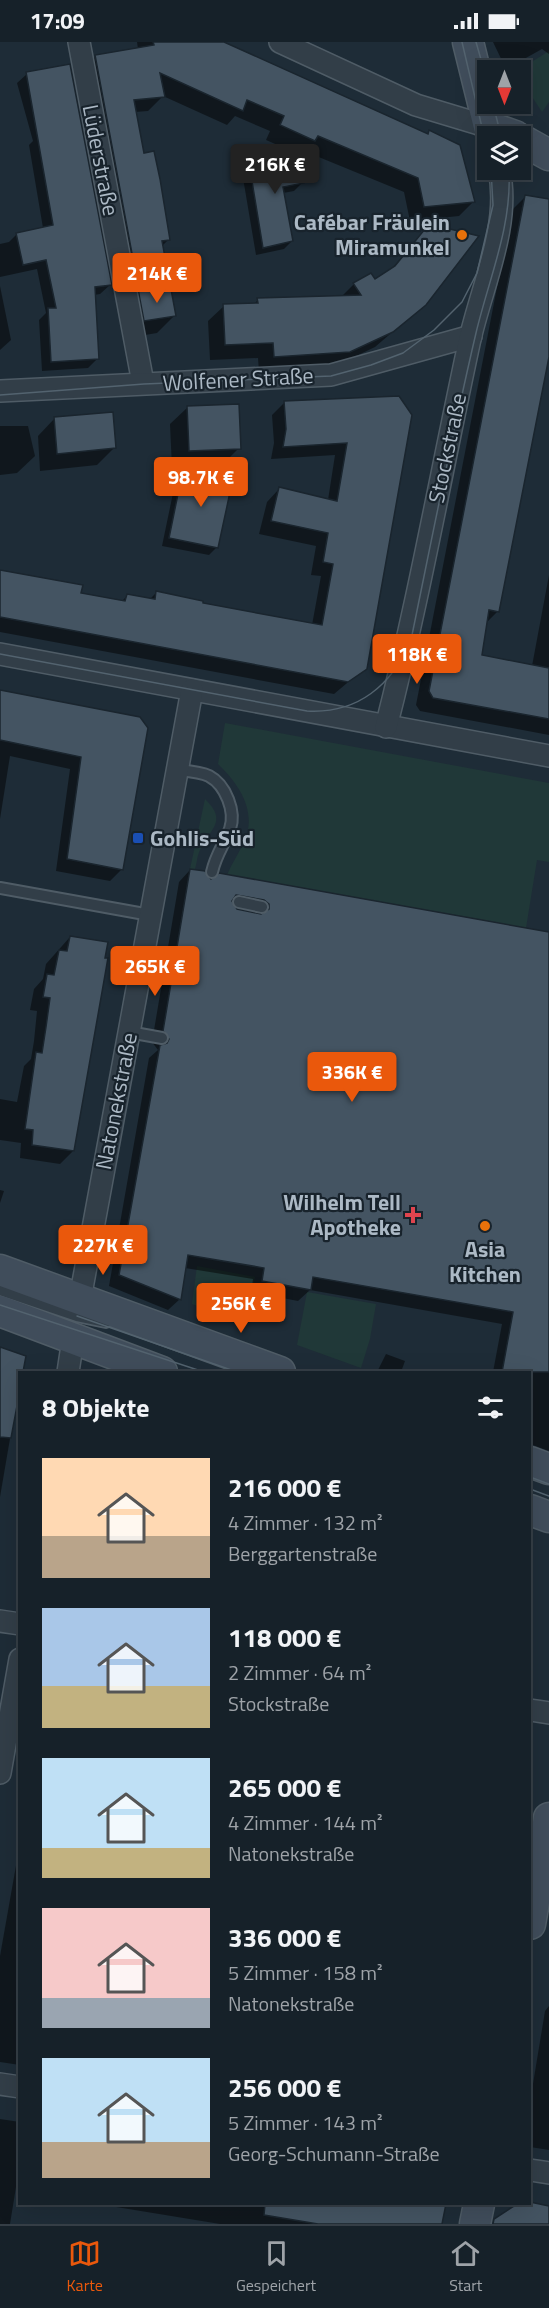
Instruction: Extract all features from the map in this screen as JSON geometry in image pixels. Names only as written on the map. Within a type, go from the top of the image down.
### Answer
[{"type":"main road","points":[[468,42],[496,126]]},
{"type":"main road","points":[[531,145],[549,155]]},
{"type":"main road","points":[[0,1270],[160,1371]]},
{"type":"main road","points":[[0,1311],[77,1318],[187,1340],[277,1371]]},
{"type":"main road","points":[[531,1462],[549,1469]]},
{"type":"main road","points":[[531,1510],[549,1517]]},
{"type":"main road","points":[[531,1918],[549,1818]]},
{"type":"main road","points":[[476,2224],[479,2205]]},
{"type":"street","name":"Lüderstraße","points":[[79,42],[143,383]]},
{"type":"street","points":[[280,42],[416,105],[478,126]]},
{"type":"street","name":"Stockstraße","points":[[386,727],[471,336],[497,235],[502,192],[500,180]]},
{"type":"street","name":"Wolfener Straße","points":[[0,391],[331,375],[471,336]]},
{"type":"street","points":[[0,654],[549,756]]},
{"type":"street","name":"Natonekstraße","points":[[68,1371],[192,690]]},
{"type":"street","points":[[0,1621],[18,1624]]},
{"type":"street","points":[[0,1773],[18,1670]]},
{"type":"street","points":[[531,1710],[549,1713]]},
{"type":"street","points":[[0,2084],[18,2087]]},
{"type":"street","points":[[531,2170],[549,2173]]},
{"type":"lane","points":[[177,770],[209,776],[220,785],[230,806],[233,818],[230,829],[217,852],[212,872]]},
{"type":"lane","points":[[0,888],[150,915]]},
{"type":"lane","points":[[239,902],[262,907]]},
{"type":"lane","points":[[129,1032],[162,1038]]},
{"type":"lane","points":[[0,1290],[77,1318]]},
{"type":"green space","points":[[549,51],[549,102],[542,112],[531,95],[531,62]]},
{"type":"green space","points":[[225,723],[549,783],[549,862],[537,860],[526,928],[227,875],[244,842],[249,820],[244,799],[233,780],[218,764]]},
{"type":"green space","points":[[205,799],[216,814],[215,825],[199,852],[195,869],[190,869]]},
{"type":"green space","points":[[197,1266],[255,1277],[246,1325],[192,1304]]},
{"type":"green space","points":[[307,1292],[376,1304],[370,1339],[361,1368],[297,1345]]},
{"type":"building","points":[[153,42],[224,42],[428,134],[429,130],[460,145],[475,202],[424,207],[418,178],[318,136],[315,141],[280,125],[284,116],[247,100],[243,111],[160,73],[165,97],[134,100],[144,153],[154,151],[160,179],[170,240],[162,241],[167,268],[136,275],[95,55],[154,45]]},
{"type":"building","points":[[70,64],[112,285],[95,287],[99,359],[51,362],[48,308],[56,308],[46,260],[23,265],[16,233],[53,225],[26,72]]},
{"type":"building","points":[[297,147],[304,183],[283,187],[293,241],[263,248],[249,163],[276,159],[275,152]]},
{"type":"building","points":[[525,195],[549,199],[549,357],[499,612],[489,610],[482,655],[549,668],[549,719],[433,698],[429,691]]},
{"type":"building","points":[[429,224],[479,236],[426,305],[393,332],[350,352],[274,357],[273,343],[225,345],[223,304],[258,303],[257,298],[361,295],[353,283],[371,273],[375,279],[395,266]]},
{"type":"building","points":[[138,289],[171,289],[176,316],[144,321]]},
{"type":"building","points":[[399,396],[412,415],[367,669],[348,682],[0,617],[0,570],[83,585],[81,593],[125,601],[127,594],[155,599],[156,591],[203,601],[203,603],[322,625],[333,564],[323,562],[328,533],[271,521],[279,487],[337,501],[347,443],[283,447],[286,429],[284,401]]},
{"type":"building","points":[[239,404],[241,449],[189,451],[187,406]]},
{"type":"building","points":[[113,412],[116,448],[57,454],[54,417]]},
{"type":"building","points":[[190,466],[228,475],[229,497],[218,548],[169,538],[180,484],[190,486]]},
{"type":"building","points":[[0,690],[140,717],[148,728],[123,870],[67,859],[81,757],[0,740]]},
{"type":"building","points":[[190,869],[205,871],[211,879],[219,873],[549,932],[549,1372],[502,1371],[513,1312],[313,1277],[311,1290],[262,1281],[264,1268],[188,1255],[181,1300],[119,1275],[160,1045],[167,1043],[169,1039],[163,1031]],"holes":[[[236,895],[264,900],[269,904],[269,909],[261,914],[237,909],[232,901]]]},
{"type":"building","points":[[70,936],[108,942],[105,958],[108,958],[74,1151],[32,1145],[33,1130],[25,1129],[36,1052],[42,1053],[46,1027],[50,998],[43,997],[47,974],[54,975],[59,950],[67,951]]},
{"type":"building","points":[[0,1347],[26,1356],[23,1371],[18,1371],[18,1401],[11,1438],[0,1437]]},
{"type":"building","points":[[531,2202],[549,2206],[549,2224],[493,2224],[494,2219],[515,2205],[531,2205]]},
{"type":"building","points":[[265,2205],[446,2205],[442,2224],[318,2224],[264,2215]]},
{"type":"tram line","points":[[462,42],[482,126]]},
{"type":"tram line","points":[[476,42],[481,60]]},
{"type":"tram line","points":[[496,114],[498,126]]},
{"type":"tram line","points":[[0,395],[144,384],[331,376],[403,353],[434,330],[462,302],[477,273],[493,205],[492,180]]},
{"type":"tram line","points":[[0,654],[307,711],[342,708],[371,694],[383,683],[394,670],[411,640],[467,371],[503,232],[509,180]]},
{"type":"tram line","points":[[0,1305],[201,1371]]},
{"type":"tram line","points":[[77,1316],[234,1371]]},
{"type":"tram line","points":[[531,1477],[549,1484]]},
{"type":"tram line","points":[[531,1489],[549,1496]]},
{"type":"place","name":"Cafébar Fräulein Miramunkel","points":[[462,235]]},
{"type":"place","name":"Gohlis-Süd","points":[[138,838]]},
{"type":"place","name":"Wilhelm Tell Apotheke","points":[[413,1215]]},
{"type":"place","name":"Asia Kitchen","points":[[485,1226]]}]
